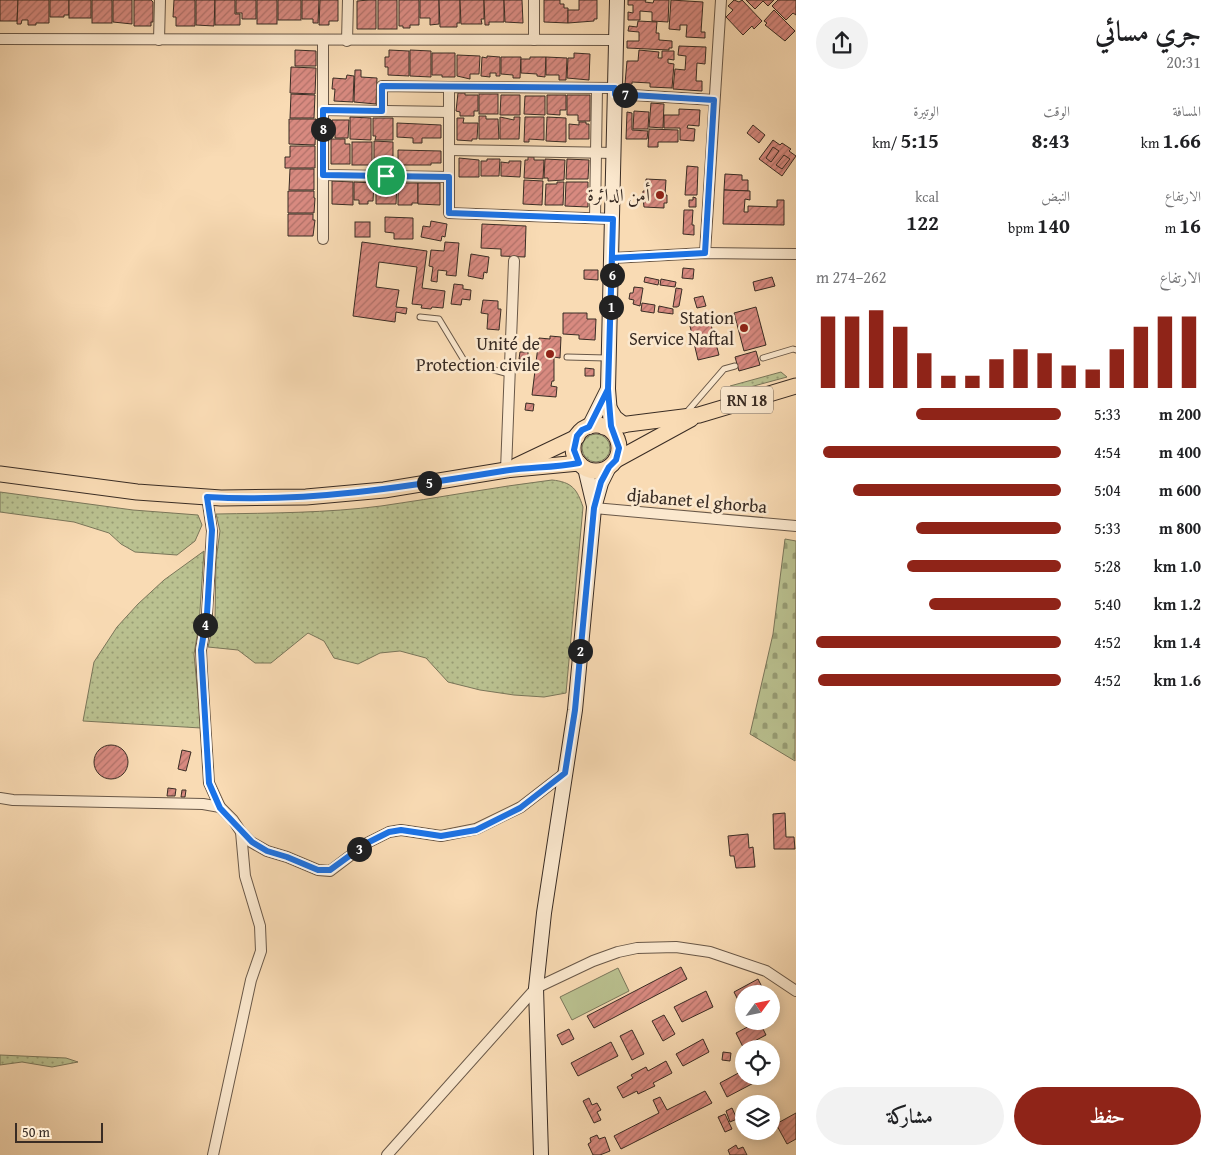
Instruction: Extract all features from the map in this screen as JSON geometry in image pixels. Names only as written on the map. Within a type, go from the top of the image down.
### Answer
[{"type":"main road","points":[[542,1155],[536,988],[544,913],[575,710],[594,508],[601,482],[613,463],[619,448],[614,428],[615,418],[609,408],[608,389],[617,0]]},
{"type":"main road","name":"RN 18","points":[[614,428],[698,415],[796,386]]},
{"type":"main road","points":[[589,427],[608,389]]},
{"type":"main road","name":"RN 18","points":[[613,463],[698,415]]},
{"type":"main road","points":[[506,470],[577,436],[582,430],[589,427],[614,428]]},
{"type":"main road","points":[[577,436],[574,450],[582,466],[594,508]]},
{"type":"main road","points":[[0,474],[137,492],[207,497],[306,497],[384,490],[506,470],[582,466],[597,471],[613,463]]},
{"type":"street","points":[[159,40],[160,0]]},
{"type":"street","points":[[347,41],[348,0]]},
{"type":"street","points":[[534,0],[534,40]]},
{"type":"street","points":[[705,253],[721,0]]},
{"type":"street","points":[[0,39],[616,40]]},
{"type":"street","points":[[323,41],[323,239]]},
{"type":"street","points":[[382,111],[382,86],[597,88],[714,100]]},
{"type":"street","points":[[449,87],[449,213],[613,219]]},
{"type":"street","points":[[595,218],[597,88]]},
{"type":"street","points":[[323,110],[449,112]]},
{"type":"street","points":[[449,150],[614,152]]},
{"type":"street","points":[[323,175],[449,177]]},
{"type":"street","points":[[612,258],[705,253],[796,254]]},
{"type":"street","points":[[506,470],[514,261]]},
{"type":"street","points":[[207,497],[212,530],[207,614],[201,650],[209,783],[220,808],[252,842],[267,851],[318,870],[330,870],[367,843],[389,832],[401,830],[441,836],[476,830],[520,808],[565,773]]},
{"type":"street","name":"djabanet el ghorba","points":[[594,508],[796,526]]},
{"type":"street","points":[[0,798],[13,800],[203,804],[220,808]]},
{"type":"street","points":[[213,1155],[251,980],[261,951],[260,926],[245,876],[241,832]]},
{"type":"street","points":[[387,1155],[536,988],[593,961],[618,952],[658,946],[710,952],[766,971],[796,991]]},
{"type":"lane","points":[[420,317],[439,319],[465,362],[510,374]]},
{"type":"lane","points":[[762,358],[793,349],[796,350]]},
{"type":"lane","points":[[567,357],[609,358]]},
{"type":"lane","points":[[682,417],[724,369],[735,366]]},
{"type":"green space","points":[[781,372],[787,377],[726,392],[730,386]]},
{"type":"green space","points":[[596,434],[606,438],[610,448],[606,458],[596,462],[586,458],[582,448],[586,438]]},
{"type":"green space","points":[[552,480],[559,481],[573,488],[583,507],[566,693],[544,697],[514,695],[480,690],[448,682],[426,658],[400,651],[380,653],[358,664],[334,658],[324,641],[308,633],[271,663],[255,663],[238,650],[208,647],[215,618],[216,560],[220,531],[216,514],[361,508]]},
{"type":"green space","points":[[0,492],[133,510],[198,515],[202,525],[195,541],[177,555],[135,552],[121,544],[109,533],[74,522],[0,512]]},
{"type":"green space","points":[[785,539],[796,541],[795,761],[750,734],[773,634]]},
{"type":"green space","points":[[204,551],[199,625],[194,654],[201,728],[83,721],[94,662],[117,627],[164,580]]},
{"type":"green space","points":[[618,968],[629,991],[572,1020],[560,997]]},
{"type":"green space","points":[[0,1055],[66,1058],[78,1062],[52,1067],[22,1062],[0,1065]]},
{"type":"building","points":[[0,0],[18,0],[17,21],[0,21]]},
{"type":"building","points":[[18,0],[49,0],[49,23],[28,25],[28,20],[22,20],[21,24],[17,24]]},
{"type":"building","points":[[50,0],[69,0],[69,15],[50,17]]},
{"type":"building","points":[[69,0],[91,0],[91,18],[69,18]]},
{"type":"building","points":[[92,0],[112,0],[112,23],[92,23]]},
{"type":"building","points":[[113,0],[132,0],[132,24],[113,22]]},
{"type":"building","points":[[134,0],[151,0],[153,2],[153,22],[151,22],[151,26],[134,26]]},
{"type":"building","points":[[174,0],[195,0],[195,26],[176,26],[176,17],[173,17]]},
{"type":"building","points":[[196,0],[215,0],[214,26],[196,25]]},
{"type":"building","points":[[215,0],[235,0],[235,14],[240,14],[240,25],[215,25]]},
{"type":"building","points":[[236,0],[256,0],[256,19],[242,19],[242,13],[236,13]]},
{"type":"building","points":[[257,0],[277,0],[277,24],[257,24]]},
{"type":"building","points":[[278,0],[301,0],[301,20],[278,20]]},
{"type":"building","points":[[302,0],[319,0],[318,23],[313,23],[313,19],[302,19]]},
{"type":"building","points":[[320,0],[338,0],[338,21],[329,21],[329,25],[319,25]]},
{"type":"building","points":[[376,0],[376,29],[357,29],[357,1]]},
{"type":"building","points":[[378,0],[397,0],[397,29],[378,29]]},
{"type":"building","points":[[399,0],[419,0],[419,25],[410,25],[410,28],[399,26]]},
{"type":"building","points":[[420,0],[439,0],[439,24],[430,25],[430,18],[420,18]]},
{"type":"building","points":[[439,0],[460,0],[460,23],[457,23],[457,27],[440,27]]},
{"type":"building","points":[[460,0],[484,0],[484,19],[481,19],[482,24],[461,24]]},
{"type":"building","points":[[484,0],[504,0],[504,22],[489,22],[489,25],[485,25]]},
{"type":"building","points":[[504,0],[522,0],[523,23],[505,22]]},
{"type":"building","points":[[544,0],[560,0],[560,4],[564,4],[564,8],[568,8],[568,23],[544,22]]},
{"type":"building","points":[[579,0],[597,0],[597,19],[594,19],[594,21],[568,23],[568,10],[579,10]]},
{"type":"building","points":[[628,0],[646,0],[645,2],[653,3],[654,0],[669,0],[668,22],[652,21],[652,12],[640,11],[640,20],[628,20],[628,12],[633,13],[633,5],[628,5]]},
{"type":"building","points":[[671,0],[703,2],[701,32],[705,32],[705,38],[686,37],[687,25],[680,25],[680,30],[669,29]]},
{"type":"building","points":[[734,0],[739,2],[742,0],[762,21],[754,29],[752,26],[743,35],[726,17],[733,10],[728,6]]},
{"type":"building","points":[[746,0],[774,0],[768,6],[763,1],[755,9]]},
{"type":"building","points":[[778,0],[796,0],[796,15],[793,13],[786,20],[772,6]]},
{"type":"building","points":[[774,10],[795,31],[785,41],[765,25],[767,23],[764,21]]},
{"type":"building","points":[[638,21],[657,22],[656,33],[659,33],[659,40],[672,41],[672,48],[669,48],[669,50],[627,48],[627,41],[639,41],[639,32],[628,31],[629,26],[637,27]]},
{"type":"building","points":[[679,46],[706,47],[705,64],[697,63],[696,81],[702,81],[702,91],[673,89],[675,69],[685,70],[686,56],[678,55]]},
{"type":"building","points":[[295,50],[316,51],[316,66],[295,66]]},
{"type":"building","points":[[389,50],[409,51],[409,76],[388,75],[388,67],[385,67],[385,57],[389,57]]},
{"type":"building","points":[[410,50],[431,51],[431,77],[410,76]]},
{"type":"building","points":[[639,50],[659,52],[658,58],[662,58],[662,51],[674,51],[674,60],[668,59],[668,63],[674,64],[672,88],[650,87],[650,83],[632,82],[632,84],[625,84],[627,61],[638,61]]},
{"type":"building","points":[[432,53],[455,53],[455,77],[432,75]]},
{"type":"building","points":[[574,53],[590,54],[589,80],[567,78],[568,58],[574,58]]},
{"type":"building","points":[[457,55],[480,56],[479,74],[470,74],[470,79],[457,76]]},
{"type":"building","points":[[487,56],[500,57],[500,76],[496,76],[496,73],[490,73],[490,77],[481,76],[482,57],[487,58]]},
{"type":"building","points":[[501,57],[521,57],[520,78],[501,74]]},
{"type":"building","points":[[530,57],[546,57],[545,77],[537,76],[537,74],[521,73],[521,59],[530,59]]},
{"type":"building","points":[[546,57],[567,58],[566,80],[559,80],[559,75],[546,75]]},
{"type":"building","points":[[291,67],[316,68],[315,94],[290,93]]},
{"type":"building","points":[[355,70],[361,70],[361,77],[377,78],[376,104],[354,102]]},
{"type":"building","points":[[347,75],[354,76],[353,102],[334,101],[335,89],[332,89],[333,78],[346,79]]},
{"type":"building","points":[[458,93],[478,95],[478,111],[474,111],[474,116],[460,116],[460,112],[456,111]]},
{"type":"building","points":[[291,94],[315,95],[314,118],[290,118]]},
{"type":"building","points":[[479,94],[498,94],[498,114],[479,114]]},
{"type":"building","points":[[501,95],[520,95],[520,115],[500,115]]},
{"type":"building","points":[[547,95],[566,95],[566,110],[560,110],[560,115],[547,114]]},
{"type":"building","points":[[567,95],[590,95],[590,121],[578,121],[578,115],[567,115]]},
{"type":"building","points":[[525,96],[545,96],[545,115],[524,114]]},
{"type":"building","points":[[651,103],[664,104],[663,128],[649,127]]},
{"type":"building","points":[[679,109],[700,110],[699,126],[688,125],[687,128],[695,129],[694,141],[680,140],[680,128],[664,128],[664,115],[679,115]]},
{"type":"building","points":[[634,111],[649,112],[648,129],[633,129]]},
{"type":"building","points":[[627,112],[632,113],[632,130],[648,131],[647,139],[626,139]]},
{"type":"building","points":[[479,116],[486,116],[486,119],[498,119],[499,139],[479,139]]},
{"type":"building","points":[[350,117],[371,118],[371,140],[350,139]]},
{"type":"building","points":[[500,117],[514,120],[514,117],[520,117],[519,139],[500,139]]},
{"type":"building","points":[[525,117],[544,117],[544,140],[529,139],[529,142],[524,142]]},
{"type":"building","points":[[547,117],[566,118],[566,142],[546,141]]},
{"type":"building","points":[[373,118],[393,118],[393,140],[375,140],[376,136],[373,136]]},
{"type":"building","points":[[457,118],[464,118],[463,123],[478,123],[477,139],[472,139],[472,141],[457,140]]},
{"type":"building","points":[[289,119],[316,119],[315,145],[289,144]]},
{"type":"building","points":[[332,120],[349,120],[348,138],[335,138]]},
{"type":"building","points":[[579,122],[589,124],[589,139],[569,139],[569,124],[579,125]]},
{"type":"building","points":[[397,123],[441,125],[441,138],[422,138],[422,143],[413,143],[413,138],[397,137]]},
{"type":"building","points":[[753,125],[765,135],[759,143],[747,133]]},
{"type":"building","points":[[649,129],[678,130],[678,142],[658,142],[658,147],[648,147]]},
{"type":"building","points":[[331,139],[345,139],[345,144],[350,144],[350,164],[331,164]]},
{"type":"building","points":[[773,140],[791,149],[789,151],[796,156],[782,176],[759,159]]},
{"type":"building","points":[[374,141],[393,142],[393,162],[386,162],[386,166],[379,166],[379,163],[374,163]]},
{"type":"building","points":[[352,142],[372,142],[372,165],[352,165]]},
{"type":"building","points":[[290,146],[315,146],[315,168],[285,168],[285,157],[290,157]]},
{"type":"building","points":[[773,147],[779,151],[771,162],[766,158]]},
{"type":"building","points":[[398,150],[441,151],[441,163],[431,163],[431,165],[398,165]]},
{"type":"building","points":[[784,155],[790,159],[782,169],[776,165]]},
{"type":"building","points":[[528,157],[534,157],[534,160],[544,160],[543,179],[524,178],[525,160],[528,160]]},
{"type":"building","points":[[459,158],[479,160],[479,177],[459,177]]},
{"type":"building","points":[[487,159],[500,159],[499,176],[481,176],[481,161],[487,161]]},
{"type":"building","points":[[545,159],[565,160],[564,180],[548,181],[548,178],[544,178]]},
{"type":"building","points":[[567,159],[589,160],[588,179],[566,179]]},
{"type":"building","points":[[509,161],[521,161],[520,177],[501,176],[501,162],[509,163]]},
{"type":"building","points":[[687,166],[698,167],[697,195],[685,195]]},
{"type":"building","points":[[290,169],[314,169],[314,190],[289,190]]},
{"type":"building","points":[[725,174],[742,175],[742,180],[748,180],[748,191],[724,190]]},
{"type":"building","points":[[646,179],[666,180],[665,195],[667,195],[667,203],[664,203],[664,208],[644,207],[643,199],[645,199],[645,196],[643,196],[643,191],[646,191]]},
{"type":"building","points":[[524,180],[543,181],[542,205],[523,204]]},
{"type":"building","points":[[332,181],[353,182],[353,205],[332,204]]},
{"type":"building","points":[[354,182],[374,183],[373,201],[368,201],[368,204],[359,204],[359,200],[354,200]]},
{"type":"building","points":[[557,182],[564,182],[563,205],[545,205],[546,184],[557,184]]},
{"type":"building","points":[[566,182],[588,182],[588,207],[565,206]]},
{"type":"building","points":[[376,183],[397,183],[396,204],[376,204]]},
{"type":"building","points":[[398,183],[418,183],[418,203],[398,205]]},
{"type":"building","points":[[418,183],[440,183],[440,205],[418,204]]},
{"type":"building","points":[[724,190],[750,191],[750,200],[745,199],[744,212],[748,212],[748,206],[777,207],[777,200],[784,200],[784,225],[723,224]]},
{"type":"building","points":[[288,191],[314,191],[314,213],[288,213]]},
{"type":"building","points":[[693,197],[696,198],[696,207],[689,207],[689,200],[693,200]]},
{"type":"building","points":[[684,210],[693,210],[692,225],[694,225],[694,235],[683,234]]},
{"type":"building","points":[[288,214],[313,214],[313,220],[315,220],[313,236],[288,236]]},
{"type":"building","points":[[385,217],[413,218],[413,239],[394,239],[394,233],[385,232]]},
{"type":"building","points":[[431,221],[447,224],[445,237],[442,236],[441,241],[421,237],[423,226],[430,227]]},
{"type":"building","points":[[355,222],[370,222],[370,237],[355,237]]},
{"type":"building","points":[[482,224],[526,226],[525,257],[501,256],[501,249],[481,248]]},
{"type":"building","points":[[362,242],[427,251],[422,288],[445,291],[443,308],[421,308],[422,305],[412,304],[417,267],[379,262],[376,287],[399,290],[396,307],[407,308],[406,314],[396,312],[395,322],[353,316]]},
{"type":"building","points":[[445,242],[459,243],[456,276],[446,275],[447,271],[438,270],[437,282],[431,281],[433,267],[429,266],[431,250],[444,251]]},
{"type":"building","points":[[471,254],[489,257],[487,273],[484,272],[483,279],[468,276]]},
{"type":"building","points":[[683,268],[694,269],[693,279],[682,278]]},
{"type":"building","points":[[584,270],[598,270],[598,280],[584,279]]},
{"type":"building","points":[[645,277],[659,280],[658,285],[644,282]]},
{"type":"building","points":[[772,277],[775,286],[755,291],[753,282]]},
{"type":"building","points":[[661,279],[676,282],[675,287],[660,285]]},
{"type":"building","points":[[454,284],[463,285],[463,289],[471,290],[470,300],[462,299],[461,305],[451,304]]},
{"type":"building","points":[[634,287],[643,288],[640,306],[633,304],[634,300],[629,299]]},
{"type":"building","points":[[676,288],[682,289],[679,306],[673,307]]},
{"type":"building","points":[[703,296],[706,306],[697,308],[694,298]]},
{"type":"building","points":[[483,300],[498,301],[498,309],[501,309],[499,330],[487,329],[488,314],[481,313]]},
{"type":"building","points":[[642,303],[655,305],[654,313],[641,311]]},
{"type":"building","points":[[659,306],[673,309],[673,314],[658,312]]},
{"type":"building","points":[[756,307],[766,345],[744,351],[734,313]]},
{"type":"building","points":[[563,313],[587,313],[587,319],[596,319],[595,340],[579,339],[579,335],[563,334]]},
{"type":"building","points":[[710,321],[719,355],[698,360],[690,326]]},
{"type":"building","points":[[550,336],[561,337],[560,358],[554,357],[554,381],[552,381],[551,386],[557,387],[556,397],[532,395],[539,338],[550,339]]},
{"type":"building","points":[[756,351],[760,365],[739,371],[735,357]]},
{"type":"building","points":[[520,352],[528,352],[528,360],[519,359]]},
{"type":"building","points":[[585,368],[594,369],[594,376],[585,376]]},
{"type":"building","points":[[526,403],[534,404],[533,411],[525,410]]},
{"type":"building","points":[[111,745],[118,746],[123,750],[127,755],[127,769],[123,774],[118,778],[111,779],[104,778],[99,774],[95,769],[94,762],[95,755],[99,750],[104,746]]},
{"type":"building","points":[[182,750],[191,752],[186,771],[178,769]]},
{"type":"building","points":[[168,788],[176,789],[175,796],[167,796]]},
{"type":"building","points":[[182,790],[186,790],[185,797],[181,797]]},
{"type":"building","points":[[785,813],[786,837],[794,837],[795,849],[774,849],[773,814]]},
{"type":"building","points":[[748,834],[749,848],[753,847],[755,867],[736,868],[734,856],[730,856],[728,836]]},
{"type":"building","points":[[681,967],[687,979],[594,1028],[587,1016]]},
{"type":"building","points":[[758,979],[761,985],[747,985]]},
{"type":"building","points":[[706,991],[713,1007],[682,1022],[674,1007]]},
{"type":"building","points":[[664,1015],[675,1034],[663,1041],[652,1021]]},
{"type":"building","points":[[569,1029],[574,1039],[562,1045],[557,1035]]},
{"type":"building","points":[[632,1030],[644,1054],[632,1060],[620,1036]]},
{"type":"building","points":[[742,1030],[764,1030],[766,1035],[756,1040],[740,1040],[736,1033]]},
{"type":"building","points":[[703,1039],[709,1052],[683,1066],[676,1054]]},
{"type":"building","points":[[611,1042],[618,1056],[578,1076],[571,1063]]},
{"type":"building","points":[[723,1052],[731,1053],[730,1061],[722,1060]]},
{"type":"building","points":[[666,1061],[672,1073],[653,1083],[655,1086],[638,1094],[637,1091],[623,1098],[617,1087],[633,1078],[631,1075],[646,1067],[648,1071]]},
{"type":"building","points":[[735,1075],[735,1085],[750,1085],[727,1097],[720,1083]]},
{"type":"building","points":[[705,1091],[712,1103],[621,1149],[614,1136],[659,1113],[653,1100],[660,1097],[667,1110]]},
{"type":"building","points":[[589,1098],[592,1105],[597,1103],[601,1110],[597,1112],[601,1120],[594,1123],[583,1101]]},
{"type":"building","points":[[732,1108],[735,1120],[730,1122],[726,1111]]},
{"type":"building","points":[[796,1113],[796,1139],[787,1144],[780,1131],[780,1122]]},
{"type":"building","points":[[725,1114],[732,1129],[725,1132],[718,1117]]},
{"type":"building","points":[[597,1135],[599,1139],[605,1137],[610,1151],[600,1155],[593,1155],[588,1144],[591,1142],[590,1138]]},
{"type":"building","points":[[736,1145],[738,1149],[743,1147],[747,1155],[730,1155],[728,1150]]},
{"type":"place","name":"أمن الدائرة","points":[[660,195]]},
{"type":"place","name":"Station Service Naftal","points":[[744,328]]},
{"type":"place","name":"Unité de Protection civile","points":[[550,354]]},
{"type":"route","points":[[386,176],[323,175],[323,110],[382,111],[382,86],[615,88],[615,94],[714,100],[705,253],[612,258],[608,389],[589,427],[582,430],[574,443],[574,450],[579,463],[566,466],[506,470],[384,490],[306,497],[207,497],[212,530],[207,614],[201,650],[209,783],[220,808],[252,842],[267,851],[318,870],[330,870],[367,843],[389,832],[401,830],[441,836],[476,830],[520,808],[565,773],[575,710],[594,508],[601,482],[609,467],[616,460],[619,448],[611,426],[608,389],[613,219],[449,213],[449,177],[386,176]]}]
